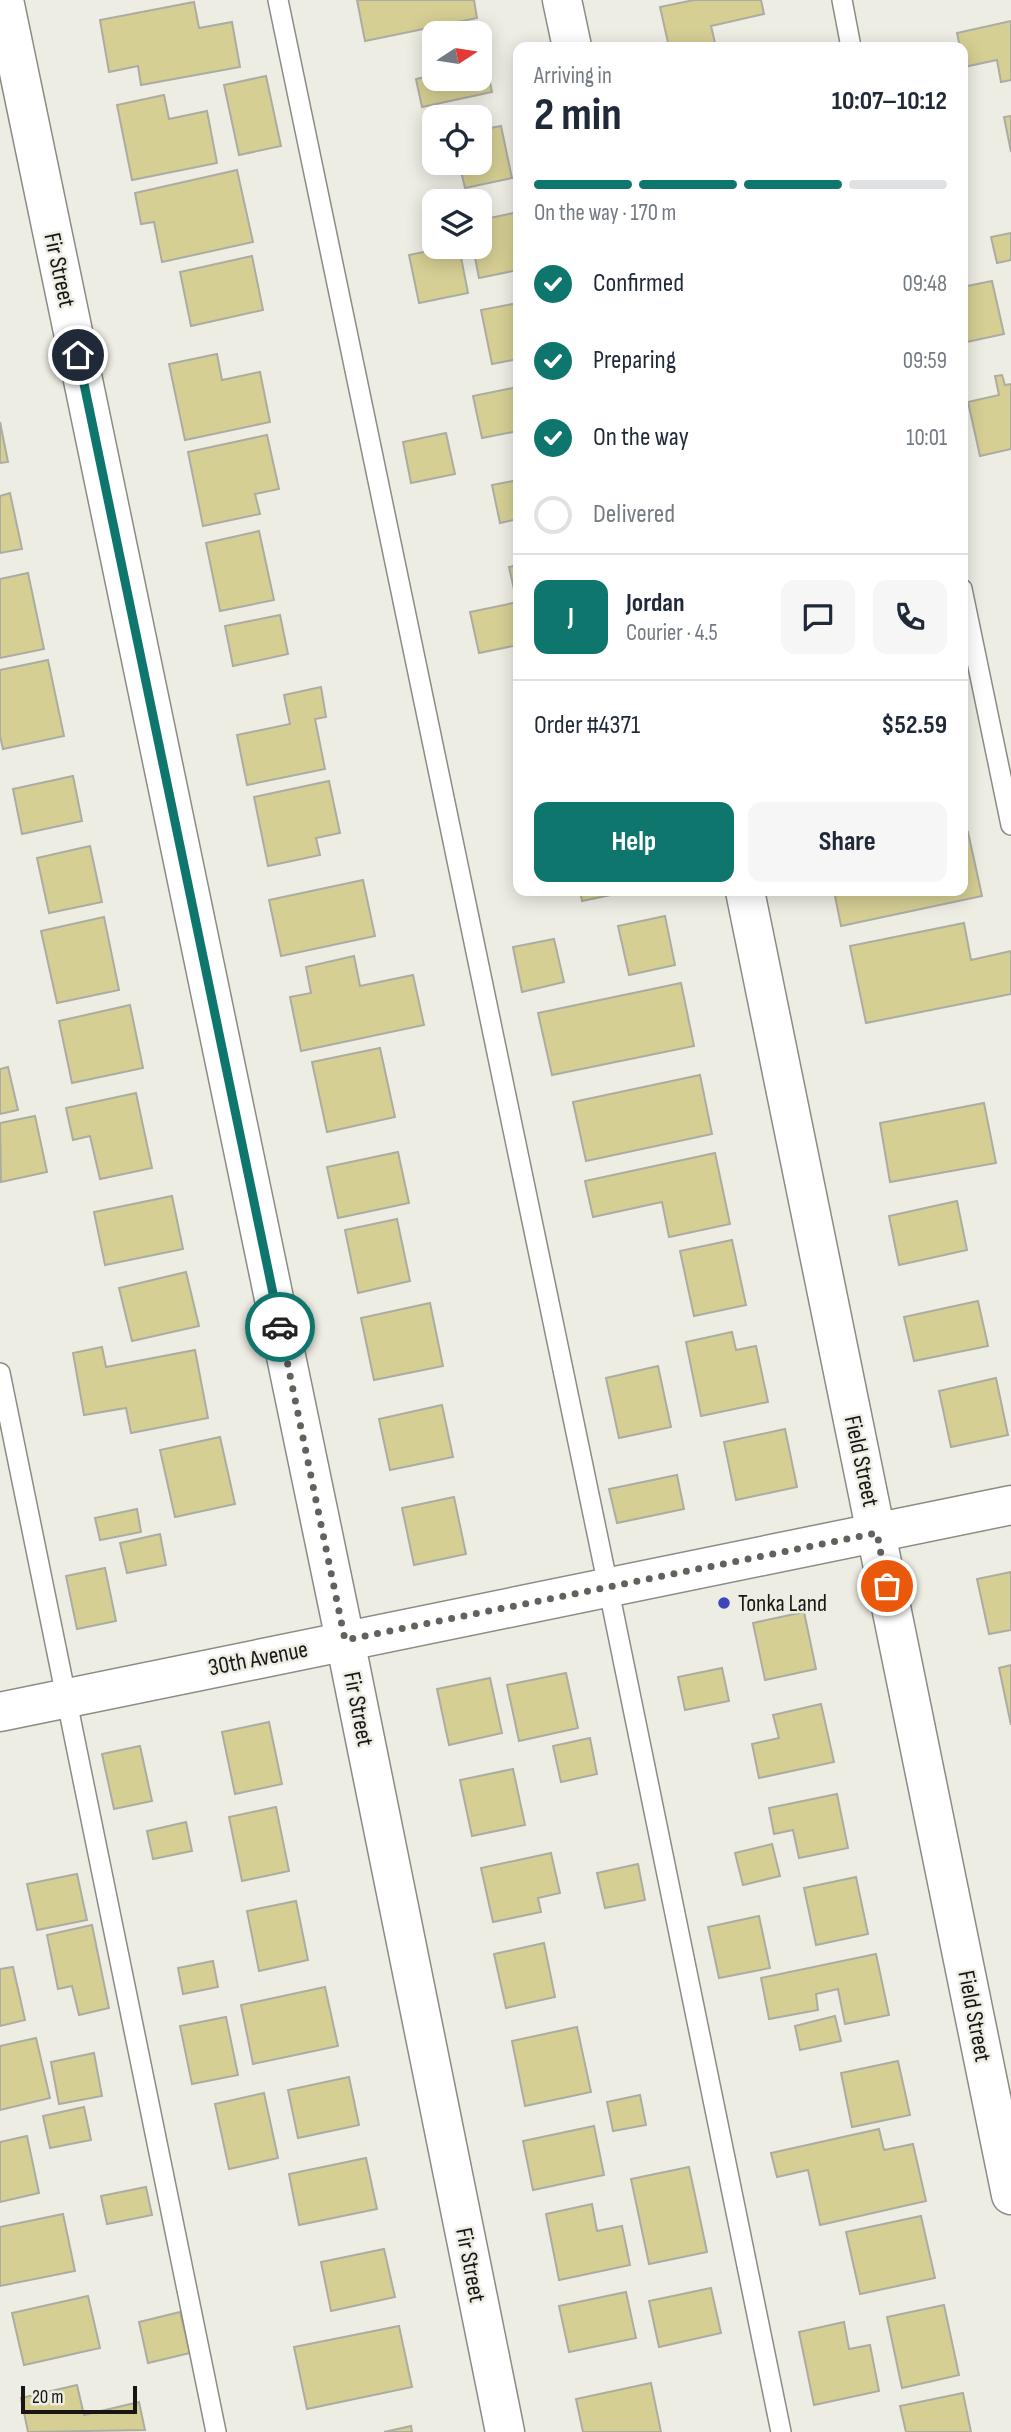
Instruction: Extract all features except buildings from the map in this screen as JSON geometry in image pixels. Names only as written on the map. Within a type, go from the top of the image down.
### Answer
[{"type":"street","name":"Fir Street","points":[[4,0],[345,1640],[505,2432]]},
{"type":"street","points":[[562,0],[571,42]]},
{"type":"street","name":"Field Street","points":[[746,896],[1011,2196]]},
{"type":"street","name":"30th Avenue","points":[[0,1712],[67,1696],[1011,1505]]},
{"type":"lane","points":[[278,0],[781,2432]]},
{"type":"lane","points":[[842,0],[850,42]]},
{"type":"lane","points":[[968,618],[1011,825]]},
{"type":"lane","points":[[0,1373],[216,2432]]},
{"type":"way so far","points":[[280,1327],[345,1640],[877,1533],[887,1586]]},
{"type":"place","name":"Tonka Land","points":[[724,1603]]},
{"type":"route","points":[[78,355],[280,1327]]}]
